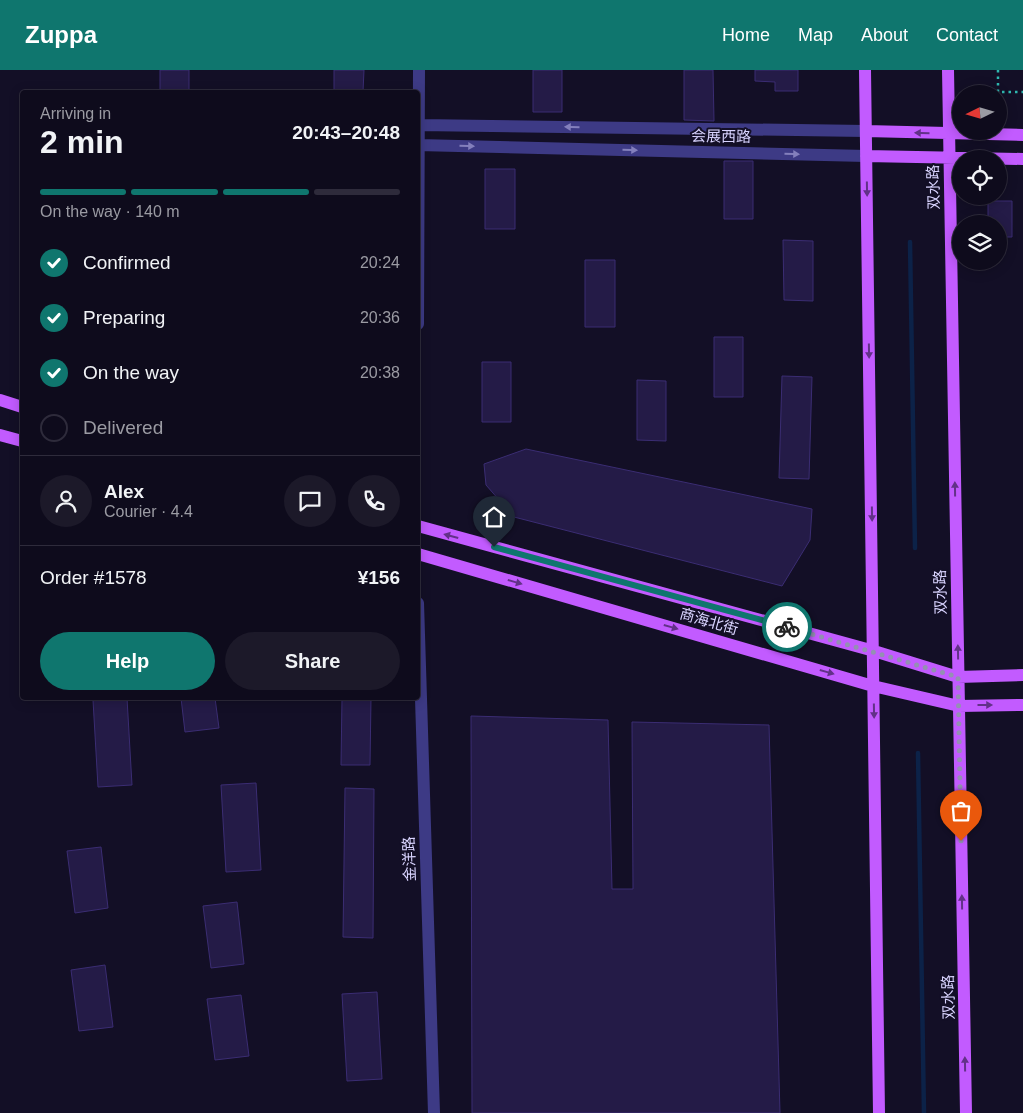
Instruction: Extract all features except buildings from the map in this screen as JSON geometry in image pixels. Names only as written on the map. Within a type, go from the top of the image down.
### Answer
[{"type":"main road","points":[[864,70],[874,651],[879,1113]]},
{"type":"main road","name":"双水路","points":[[948,70],[966,1113]]},
{"type":"main road","name":"会展西路","points":[[866,131],[1023,135]]},
{"type":"main road","name":"会展西路","points":[[866,156],[1023,159]]},
{"type":"main road","points":[[0,400],[20,406]]},
{"type":"main road","points":[[0,435],[20,440]]},
{"type":"main road","name":"商海北街","points":[[420,527],[874,651],[958,677],[1023,675]]},
{"type":"main road","name":"商海北街","points":[[420,555],[873,686],[959,706],[1023,705]]},
{"type":"street","points":[[419,70],[419,90]]},
{"type":"street","name":"会展西路","points":[[420,125],[866,131]]},
{"type":"street","name":"会展西路","points":[[420,145],[866,156]]},
{"type":"street","name":"金洋路","points":[[420,668],[434,1113]]},
{"type":"path","points":[[998,70],[998,92],[1023,92]]},
{"type":"waterway","points":[[910,242],[915,548]]},
{"type":"waterway","points":[[918,753],[924,1113]]},
{"type":"way so far","points":[[787,627],[958,677],[961,841]]},
{"type":"route","points":[[494,547],[787,627]]}]
